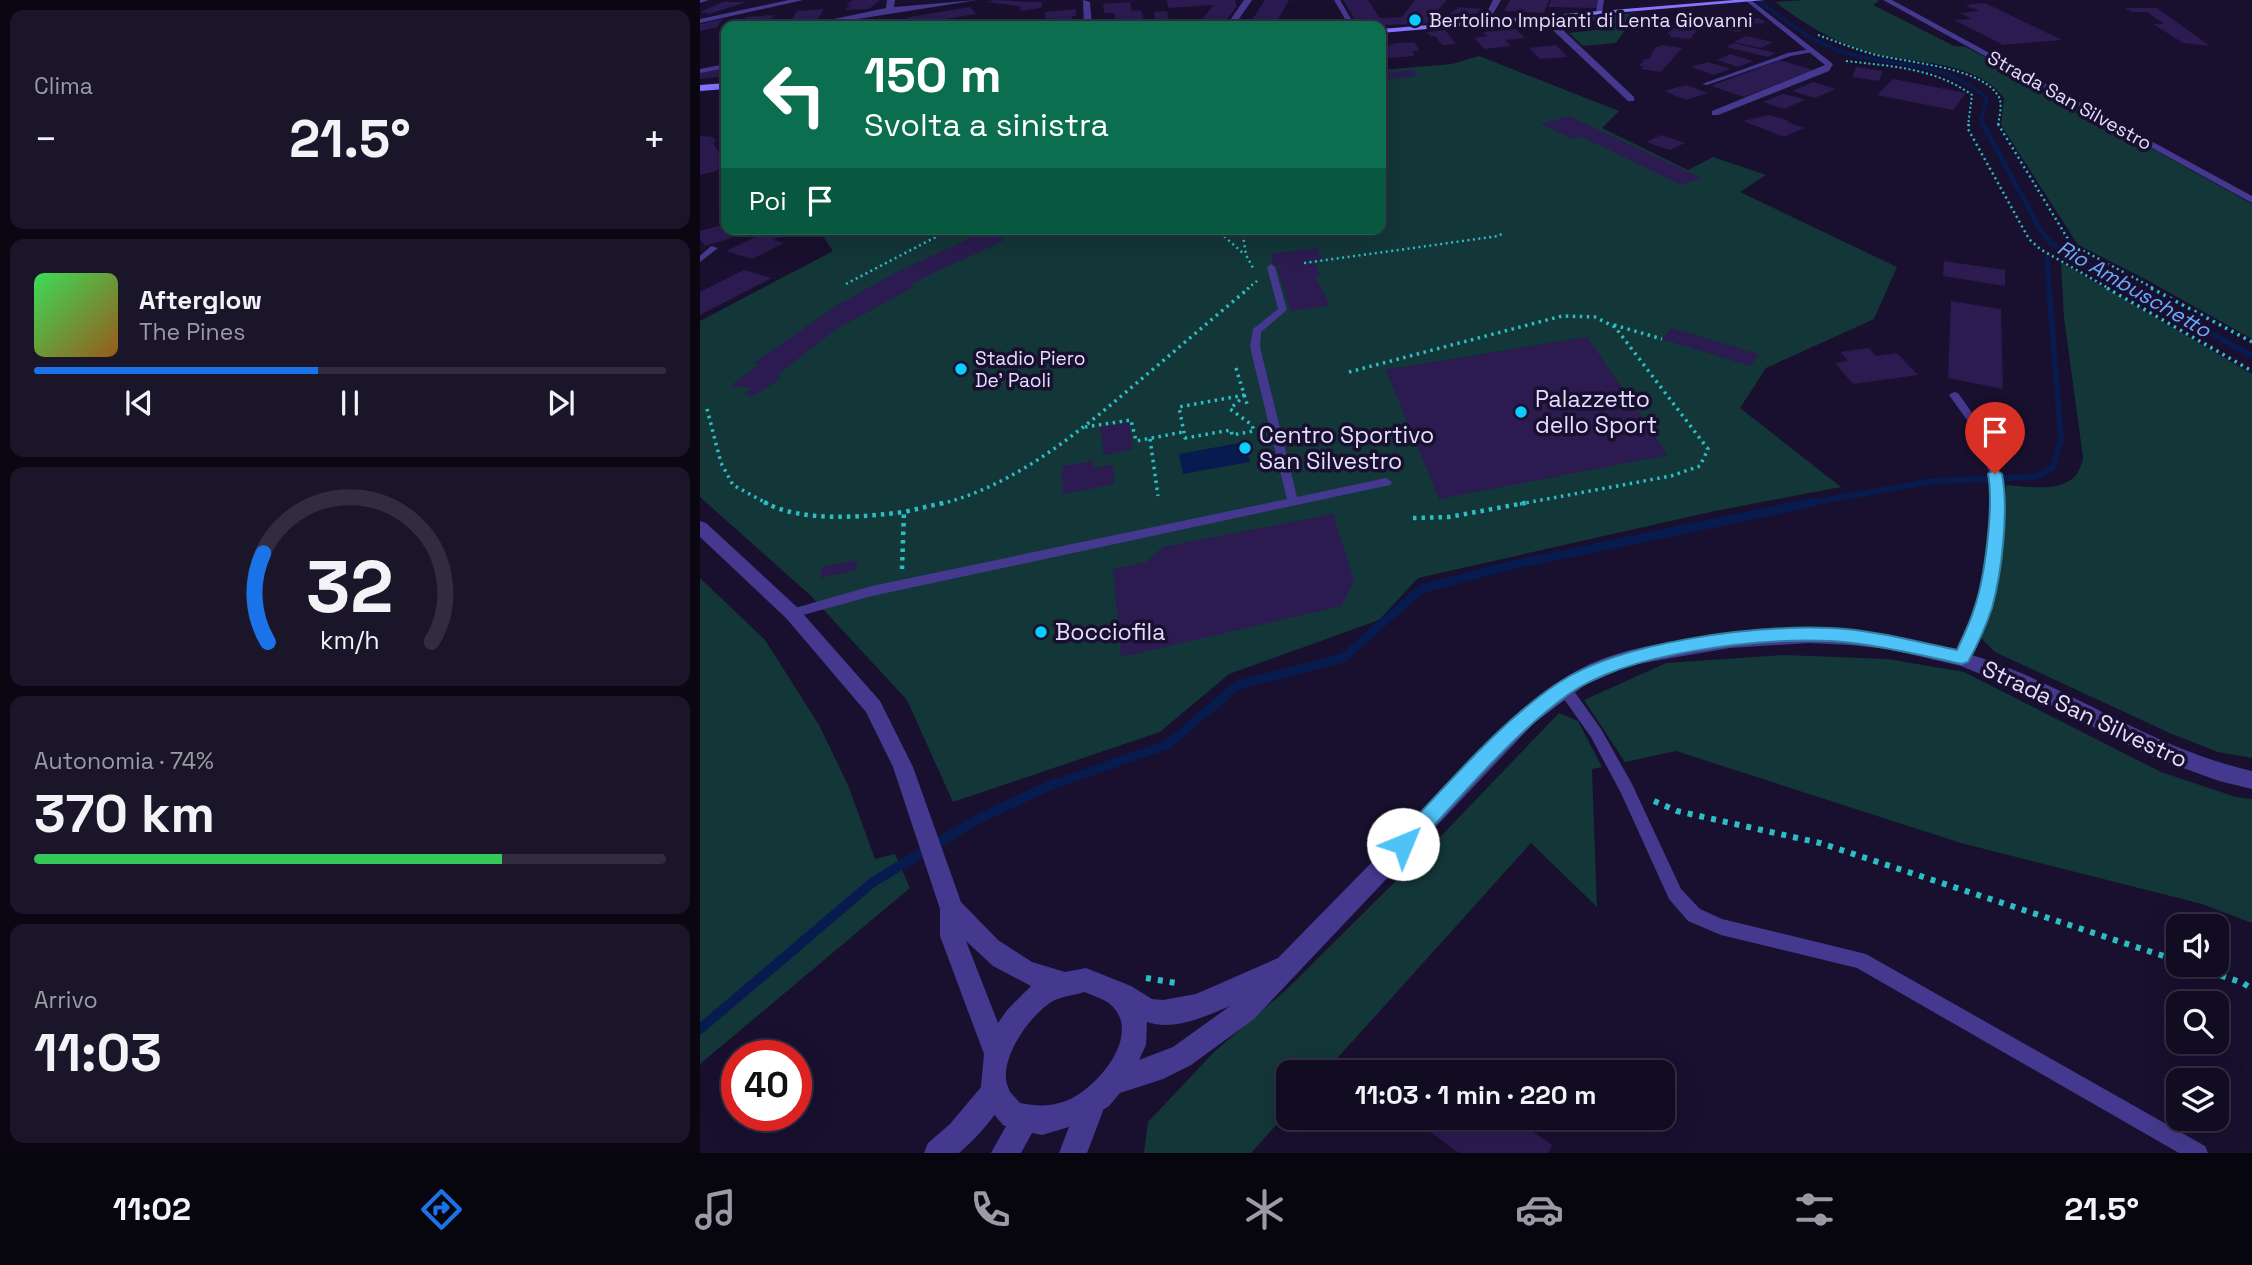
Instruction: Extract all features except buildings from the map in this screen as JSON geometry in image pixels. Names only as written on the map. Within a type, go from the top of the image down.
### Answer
[{"type":"main road","points":[[1386,31],[1761,0]]},
{"type":"main road","points":[[700,88],[721,86]]},
{"type":"street","points":[[700,21],[799,0]]},
{"type":"street","points":[[888,14],[891,0]]},
{"type":"street","points":[[834,21],[974,0]]},
{"type":"street","points":[[1233,21],[1248,0]]},
{"type":"street","points":[[1484,22],[1497,0]]},
{"type":"street","name":"Strada San Silvestro","points":[[1887,0],[2252,200]]},
{"type":"street","points":[[1715,113],[1826,69],[1829,64],[1748,1]]},
{"type":"street","points":[[1086,2],[1088,21]]},
{"type":"street","points":[[1545,17],[1630,99]]},
{"type":"street","points":[[700,527],[792,613],[873,707],[903,767],[923,822],[953,909],[953,936],[997,1053]]},
{"type":"street","name":"Strada San Silvestro","points":[[1120,1080],[1163,1066],[1182,1056],[1245,1010],[1527,717],[1564,688],[1598,668],[1656,652],[1776,634],[1833,635],[1962,657],[2004,674],[2172,756],[2212,771],[2252,780]]},
{"type":"street","points":[[953,909],[996,956],[1016,969],[1065,984]]},
{"type":"street","name":"Strada San Silvestro","points":[[1121,994],[1153,1012],[1177,1010],[1224,997],[1286,965]]},
{"type":"street","points":[[1086,980],[1106,985],[1121,994],[1132,1011],[1136,1033],[1132,1056],[1120,1080],[1106,1098],[1067,1121],[1044,1125],[1024,1122],[1011,1114],[996,1089],[994,1071],[997,1053],[1007,1030],[1023,1009],[1043,993],[1065,984],[1086,980]]},
{"type":"street","points":[[938,1153],[960,1134],[996,1089]]},
{"type":"street","points":[[1073,1153],[1088,1111]]},
{"type":"street","points":[[1005,1153],[1024,1122]]},
{"type":"lane","points":[[1337,0],[1349,21]]},
{"type":"lane","points":[[1599,13],[1601,0]]},
{"type":"lane","points":[[1705,83],[1790,54],[1811,51]]},
{"type":"lane","points":[[700,71],[721,67]]},
{"type":"lane","points":[[700,260],[714,248]]},
{"type":"lane","points":[[1271,267],[1283,310],[1256,331],[1255,348],[1293,502]]},
{"type":"lane","points":[[1954,395],[1977,427],[1996,479],[1994,545],[1983,608],[1962,657]]},
{"type":"lane","points":[[792,613],[901,585],[1386,482]]},
{"type":"lane","points":[[1564,688],[1596,733],[1627,789],[1675,894],[1694,915],[1721,927],[1860,960],[2198,1153]]},
{"type":"path","points":[[1811,32],[1871,54],[1947,68],[1985,83],[1997,93],[2001,101],[1998,126],[2071,244],[2252,342]]},
{"type":"path","points":[[1825,59],[1900,68],[1960,85],[1972,95],[1968,130],[2029,239],[2040,248],[2252,371]]},
{"type":"path","points":[[1304,263],[1499,236],[1504,232]]},
{"type":"path","points":[[846,284],[940,235]]},
{"type":"path","points":[[707,409],[721,463],[733,485],[779,510],[856,518],[945,503],[999,483],[1084,427],[1259,279],[1246,256],[1223,235]]},
{"type":"path","points":[[1243,235],[1246,256]]},
{"type":"path","points":[[1349,372],[1562,316],[1583,315],[1609,320],[1690,422],[1708,449],[1700,466],[1671,476],[1449,517],[1413,518]]},
{"type":"path","points":[[1614,325],[1662,339]]},
{"type":"path","points":[[1236,368],[1247,404]]},
{"type":"path","points":[[1245,395],[1230,409],[1252,425],[1254,431],[1232,435],[1231,430],[1185,438],[1179,407],[1245,395]]},
{"type":"path","points":[[1084,427],[1131,420],[1136,441],[1183,432]]},
{"type":"path","points":[[1150,439],[1158,496]]},
{"type":"path","points":[[901,585],[904,512]]},
{"type":"path","points":[[1627,789],[1677,811],[1820,843],[2166,957]]},
{"type":"path","points":[[2225,977],[2252,989]]},
{"type":"green space","points":[[1877,0],[1879,1],[1873,5],[1954,46],[1966,47],[1997,63],[2252,204],[2252,339],[2078,245],[2001,125],[2004,98],[1992,86],[1978,76],[1944,65],[1875,54],[1847,45],[1811,26],[1775,2]]},
{"type":"green space","points":[[1637,13],[1616,43],[1583,46],[1569,33],[1603,29],[1594,21],[1560,25],[1555,20]]},
{"type":"green space","name":"Centro Sportivo San Silvestro","points":[[1479,56],[1619,111],[1602,128],[1688,170],[1713,157],[1766,175],[1740,192],[1897,267],[1874,319],[1766,368],[1740,408],[1841,487],[1715,511],[1418,578],[1379,620],[1229,674],[1160,732],[953,802],[907,700],[809,594],[700,497],[700,321],[833,251],[822,235],[1386,235],[1386,70],[1452,64]]},
{"type":"green space","points":[[2061,262],[2252,374],[2252,758],[2218,752],[2172,734],[1995,652],[1981,638],[1991,613],[2004,535],[2006,485],[2042,487],[2064,484],[2073,478],[2083,457],[2064,318]]},
{"type":"green space","points":[[700,578],[765,640],[819,725],[848,785],[875,859],[895,854],[910,888],[729,1040],[721,1040],[721,1046],[700,1064]]},
{"type":"green space","points":[[1784,655],[1888,659],[1964,672],[2161,772],[2236,797],[2252,799],[2252,923],[2202,904],[1961,843],[1676,751],[1625,762],[1584,700],[1666,663]]},
{"type":"green space","points":[[1559,713],[1578,721],[1602,767],[1592,769],[1597,907],[1531,843],[1336,1060],[1276,1060],[1276,1125],[1251,1153],[1144,1153],[1148,1122],[1214,1052],[1287,989],[1444,833]]},
{"type":"water","points":[[1245,442],[1250,462],[1183,474],[1179,454]]},
{"type":"waterway","name":"Rio Ambuschetto","points":[[1757,0],[1817,41],[1840,51],[1934,70],[1969,85],[1987,98],[1981,120],[1983,126]]},
{"type":"waterway","name":"Rio Ambuschetto","points":[[1983,124],[2041,231],[2052,244],[2133,289]]},
{"type":"waterway","points":[[2047,257],[2049,289]]},
{"type":"waterway","points":[[1808,503],[1933,481],[2035,477],[2053,468],[2061,439],[2049,288]]},
{"type":"waterway","name":"Rio Ambuschetto","points":[[2130,288],[2252,356]]},
{"type":"waterway","points":[[1808,503],[1815,502]]},
{"type":"waterway","points":[[1051,785],[1167,745],[1238,685],[1343,658],[1421,589],[1508,566],[1808,503]]},
{"type":"waterway","points":[[700,1029],[873,882],[978,819],[1055,783]]},
{"type":"place","name":"Bertolino Impianti di Lenta Giovanni","points":[[1415,20]]},
{"type":"place","name":"Stadio Piero De' Paoli","points":[[961,369]]},
{"type":"place","name":"Palazzetto dello Sport","points":[[1521,412]]},
{"type":"place","name":"Centro Sportivo San Silvestro","points":[[1245,448]]},
{"type":"place","name":"Bocciofila","points":[[1041,632]]},
{"type":"route","points":[[1403,844],[1527,717],[1564,688],[1598,668],[1656,652],[1776,634],[1833,635],[1962,657],[1983,608],[1994,545],[1997,485],[1995,474]]}]
